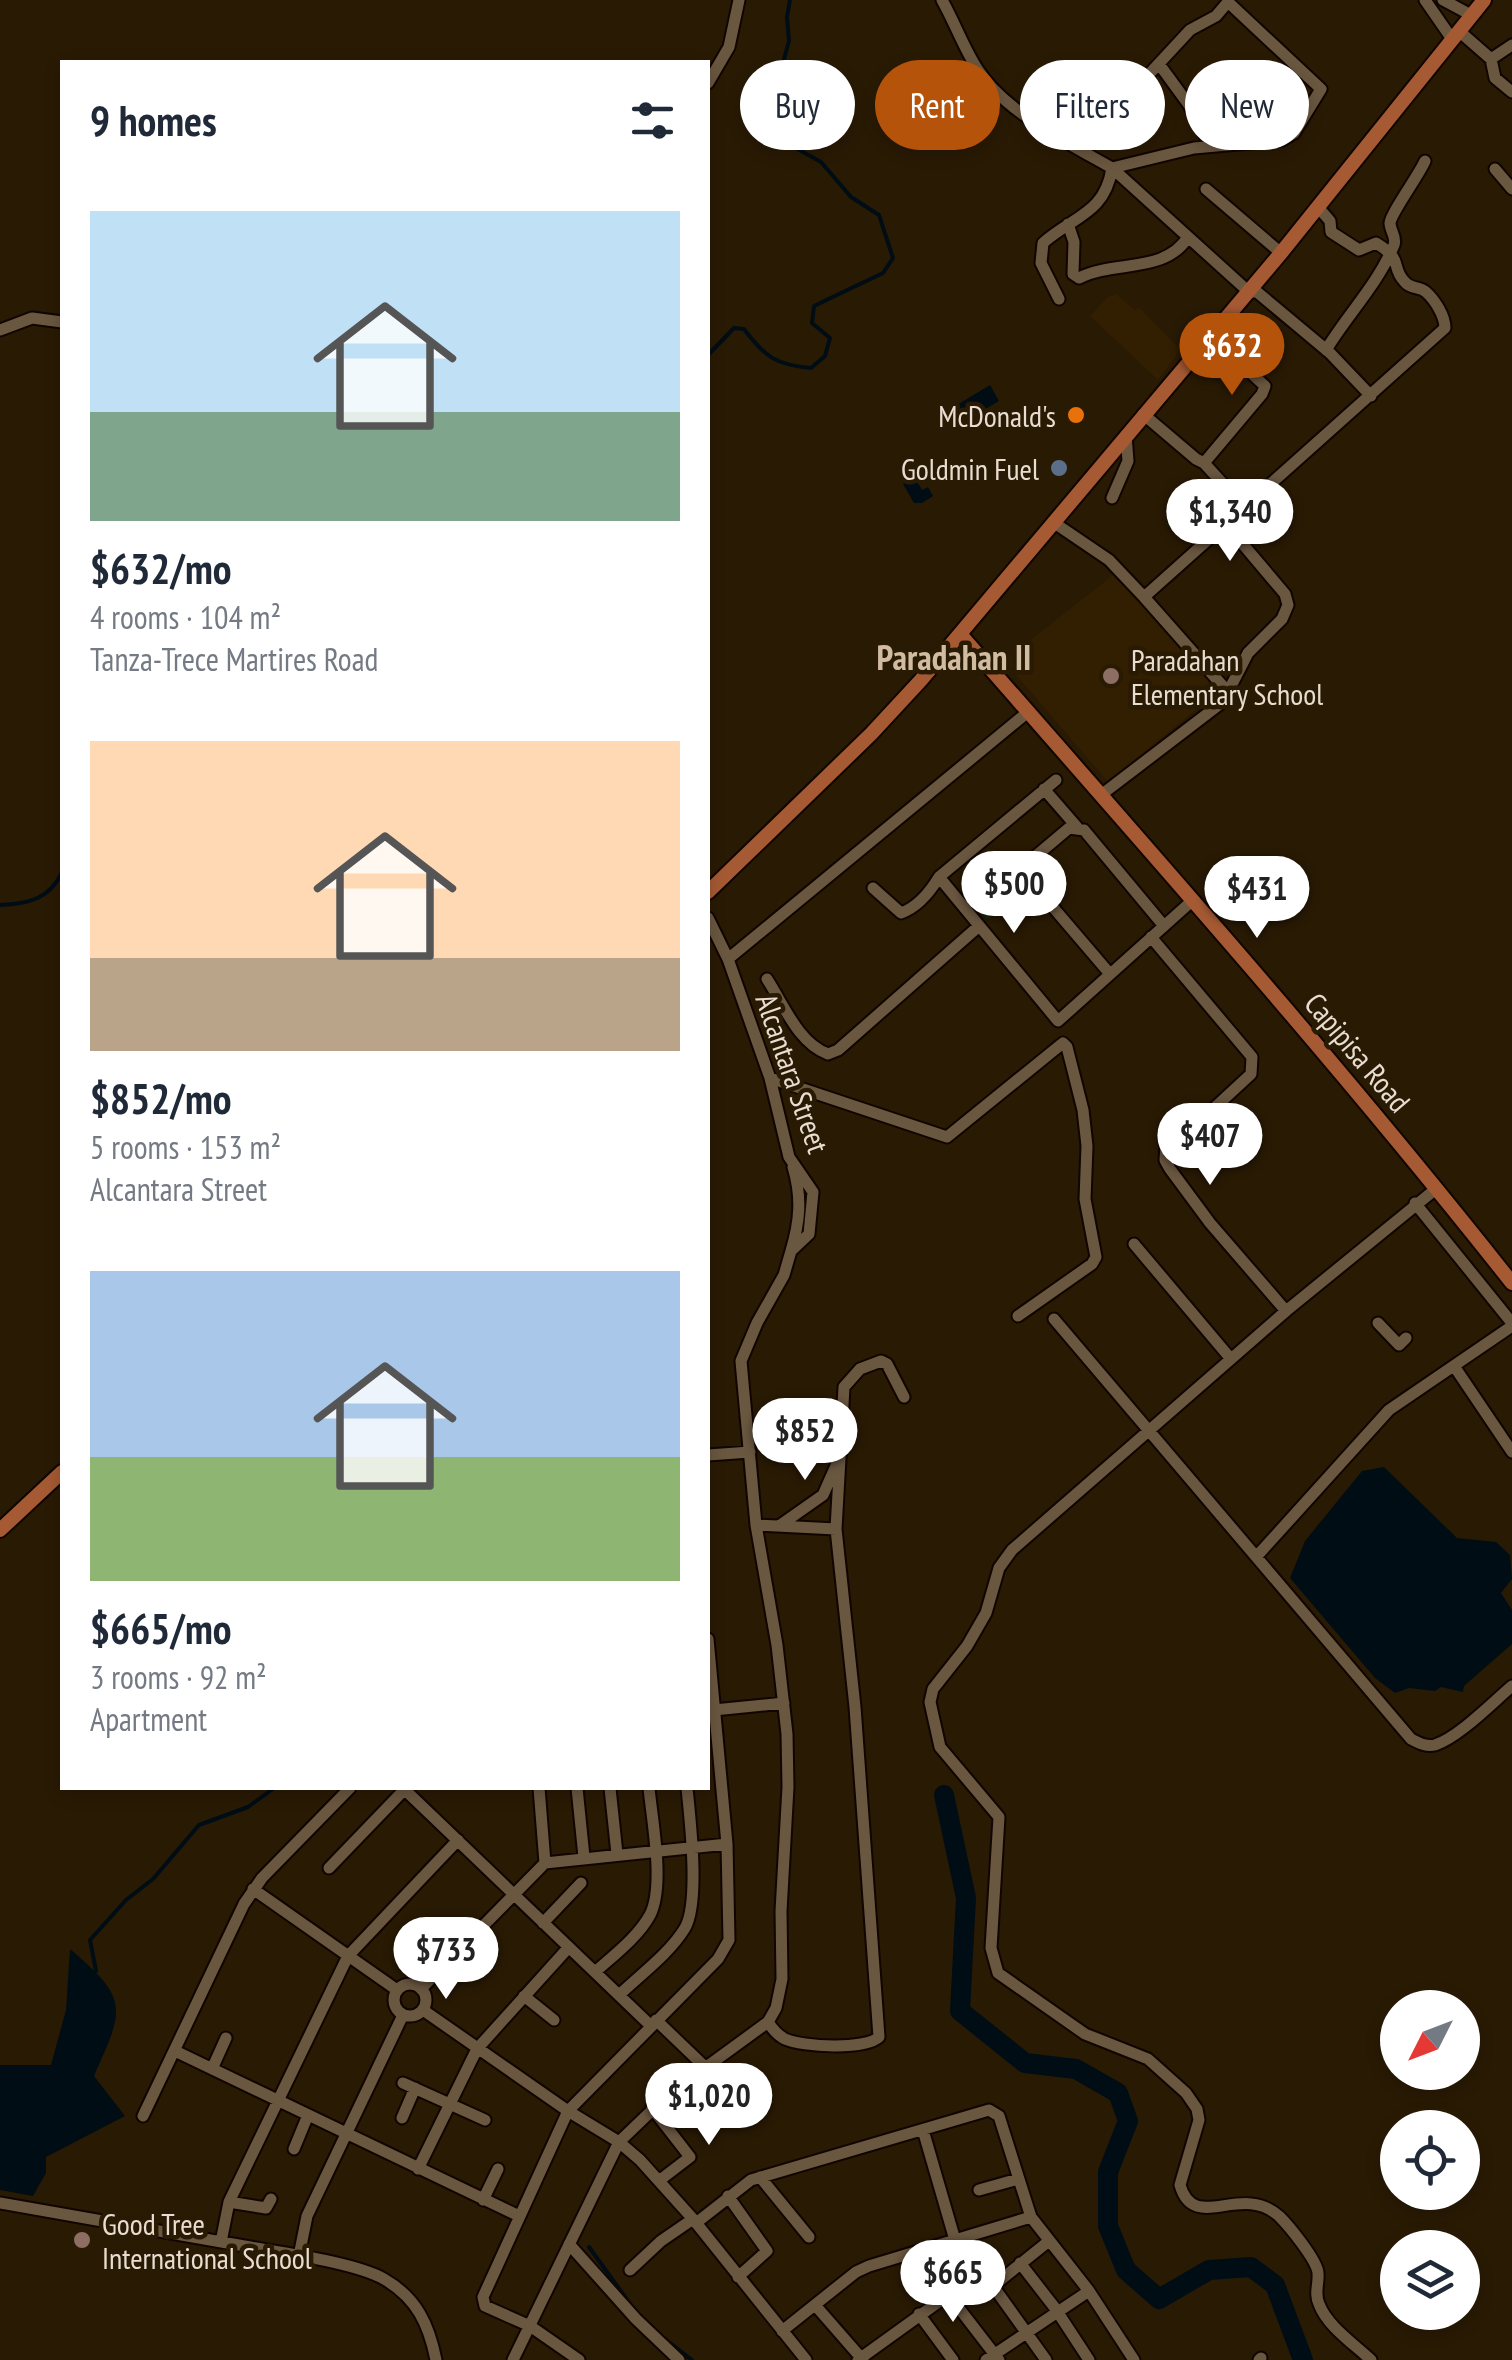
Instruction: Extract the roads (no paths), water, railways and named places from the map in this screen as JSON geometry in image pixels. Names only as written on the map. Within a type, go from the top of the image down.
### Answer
[{"type":"main road","points":[[710,890],[871,734],[960,634],[1249,292],[1484,0]]},
{"type":"main road","name":"Capipisa Road","points":[[960,634],[1193,900],[1437,1188],[1512,1283]]},
{"type":"main road","points":[[0,1530],[60,1474]]},
{"type":"street","points":[[710,80],[730,46],[739,0]]},
{"type":"street","points":[[942,0],[980,72],[1020,109]]},
{"type":"street","points":[[1425,0],[1456,35],[1491,59],[1495,78],[1512,92]]},
{"type":"street","points":[[1442,0],[1471,16]]},
{"type":"street","points":[[1112,168],[1194,148],[1282,140],[1294,133],[1321,89],[1228,2],[1216,16],[1190,30],[1163,60]]},
{"type":"street","points":[[1491,59],[1512,45]]},
{"type":"street","points":[[1165,72],[1185,98]]},
{"type":"street","points":[[1081,150],[1112,168],[1249,292],[1257,292],[1326,350],[1371,396]]},
{"type":"street","points":[[1326,350],[1365,296],[1395,242],[1392,218],[1425,161]]},
{"type":"street","points":[[1059,299],[1041,263],[1043,242],[1088,214],[1105,194],[1112,168]]},
{"type":"street","points":[[1495,168],[1512,189]]},
{"type":"street","points":[[1206,189],[1281,253]]},
{"type":"street","points":[[1144,597],[1441,334],[1446,322],[1426,292],[1410,287],[1401,278],[1396,259],[1389,251],[1376,243],[1359,250],[1335,236],[1330,220],[1318,207]]},
{"type":"street","points":[[1068,224],[1074,242],[1072,274],[1079,278],[1110,266],[1158,261],[1180,250],[1188,238]]},
{"type":"street","points":[[0,330],[32,318],[60,322]]},
{"type":"street","points":[[1204,463],[1265,386],[1211,336]]},
{"type":"street","points":[[1143,414],[1204,463],[1245,508]]},
{"type":"street","points":[[1112,498],[1128,460],[1126,435]]},
{"type":"street","points":[[1101,795],[1224,701],[1248,653],[1282,618],[1288,605],[1285,594],[1251,557],[1241,542],[1242,529],[1232,519]]},
{"type":"street","points":[[1053,522],[1109,560],[1228,692]]},
{"type":"street","points":[[728,959],[1028,712]]},
{"type":"street","points":[[873,888],[901,913],[1056,780]]},
{"type":"street","points":[[1044,790],[1076,827]]},
{"type":"street","points":[[1110,974],[1022,871],[1068,828],[1084,830],[1164,926]]},
{"type":"street","points":[[939,878],[1058,1022],[1193,900]]},
{"type":"street","name":"Alcantara Street","points":[[710,922],[728,959],[770,1078],[790,1157],[813,1192],[814,1209],[809,1234],[790,1251],[784,1275],[741,1362],[756,1525],[784,1703],[788,1788],[781,1912],[782,1979],[776,2008],[768,2022]]},
{"type":"street","points":[[767,979],[804,1039],[828,1054],[838,1050],[979,926]]},
{"type":"street","points":[[1152,938],[1252,1057],[1250,1074],[1197,1124],[1166,1145],[1166,1160],[1210,1223],[1286,1312]]},
{"type":"street","points":[[770,1078],[948,1136],[1064,1044],[1083,1110],[1087,1146],[1085,1199],[1096,1258],[1018,1316]]},
{"type":"street","points":[[1371,2360],[1323,2312],[1316,2294],[1317,2267],[1280,2217],[1253,2202],[1206,2209],[1183,2196],[1180,2185],[1199,2120],[1186,2093],[1148,2059],[1085,2034],[998,1973],[991,1948],[999,1817],[949,1759],[935,1733],[930,1702],[933,1689],[967,1646],[986,1613],[999,1568],[1012,1550],[1146,1430],[1437,1188]]},
{"type":"street","points":[[1257,1556],[1389,1410],[1512,1324],[1415,1203]]},
{"type":"street","points":[[1134,1244],[1230,1359]]},
{"type":"street","points":[[1054,1319],[1412,1740],[1435,1745],[1512,1686]]},
{"type":"street","points":[[1378,1324],[1399,1345],[1406,1338]]},
{"type":"street","points":[[513,2360],[619,2142],[652,2108],[768,2022],[774,2032],[802,2044],[870,2045],[879,2038],[854,1689],[836,1529],[844,1386],[855,1372],[885,1362],[904,1397]]},
{"type":"street","points":[[1454,1366],[1512,1452]]},
{"type":"street","points":[[779,1526],[823,1495],[842,1450]]},
{"type":"street","points":[[710,1455],[750,1452]]},
{"type":"street","points":[[756,1525],[836,1529]]},
{"type":"street","points":[[579,2360],[530,2326],[482,2302],[568,2111],[718,1959],[728,1940],[727,1844],[713,1752],[710,1676]]},
{"type":"street","points":[[714,1710],[784,1703]]},
{"type":"street","points":[[143,2116],[253,1889],[348,1790]]},
{"type":"street","points":[[329,1868],[402,1790]]},
{"type":"street","points":[[406,1790],[619,1995],[705,2067]]},
{"type":"street","points":[[539,1790],[544,1863]]},
{"type":"street","points":[[577,1790],[584,1857]]},
{"type":"street","points":[[610,1790],[616,1854]]},
{"type":"street","points":[[595,1972],[641,1928],[655,1904],[649,1790]]},
{"type":"street","points":[[619,1995],[685,1927],[692,1906],[687,1790]]},
{"type":"street","points":[[222,2242],[229,2202],[348,1956],[458,1840]]},
{"type":"street","points":[[421,1989],[544,1863],[727,1844]]},
{"type":"street","points":[[543,1923],[581,1883]]},
{"type":"street","points":[[253,1889],[397,1990]]},
{"type":"street","points":[[418,2168],[478,2049],[568,1947]]},
{"type":"street","points":[[406,1984],[421,1989],[426,1997],[422,2010],[414,2016],[403,2015],[394,2004],[397,1990],[406,1984]]},
{"type":"street","points":[[524,1996],[554,2020]]},
{"type":"street","points":[[422,2010],[619,2142],[660,2180],[806,2360]]},
{"type":"street","points":[[299,2256],[307,2216],[403,2015]]},
{"type":"street","points":[[212,2069],[226,2038]]},
{"type":"street","points":[[175,2050],[519,2216]]},
{"type":"street","points":[[402,2118],[409,2086],[485,2120]]},
{"type":"street","points":[[652,2108],[690,2157],[660,2180]]},
{"type":"street","points":[[630,2270],[662,2241],[760,2177],[995,2111],[1000,2116],[1030,2217],[1089,2292],[1129,2358]]},
{"type":"street","points":[[294,2149],[308,2115]]},
{"type":"street","points":[[923,2130],[954,2240]]},
{"type":"street","points":[[483,2200],[498,2169]]},
{"type":"street","points":[[760,2177],[809,2237]]},
{"type":"street","points":[[979,2190],[1018,2179]]},
{"type":"street","points":[[728,2196],[767,2251],[738,2278]]},
{"type":"street","points":[[229,2202],[266,2208],[271,2200]]},
{"type":"street","points":[[0,2203],[369,2272],[416,2305],[425,2319],[436,2360]]},
{"type":"street","points":[[782,2332],[868,2266],[1030,2217]]},
{"type":"street","points":[[1046,2360],[993,2290],[994,2284],[1049,2241]]},
{"type":"street","points":[[569,2244],[636,2320],[680,2360]]},
{"type":"street","points":[[1020,2264],[1058,2312],[1088,2360]]},
{"type":"street","points":[[815,2306],[860,2359],[936,2302],[950,2299],[993,2358],[1089,2292]]},
{"type":"street","points":[[919,2314],[953,2360]]},
{"type":"waterway","points":[[710,353],[734,328],[744,329],[772,358],[811,368],[825,356],[830,338],[812,323],[814,306],[883,273],[893,258],[879,215],[851,197],[821,162],[794,147],[782,122],[778,81],[789,41],[790,0]]},
{"type":"waterway","points":[[0,905],[37,898],[60,876]]},
{"type":"waterway","points":[[96,1971],[90,1940],[126,1900],[153,1879],[199,1825],[248,1807],[271,1790]]},
{"type":"waterway","points":[[944,1795],[966,1898],[960,2011],[1025,2063],[1076,2069],[1118,2093],[1128,2121],[1108,2172],[1108,2226],[1126,2270],[1159,2299],[1209,2270],[1251,2267],[1275,2285],[1303,2360]]},
{"type":"waterway","points":[[589,2247],[633,2308]]},
{"type":"waterway","points":[[665,2339],[692,2360]]},
{"type":"place","name":"McDonald's","points":[[1076,415]]},
{"type":"place","name":"Goldmin Fuel","points":[[1059,468]]},
{"type":"place","name":"Paradahan Elementary School","points":[[1111,676]]},
{"type":"place","name":"Good Tree International School","points":[[82,2240]]},
{"type":"district","name":"Paradahan II","points":[[954,657]]}]
